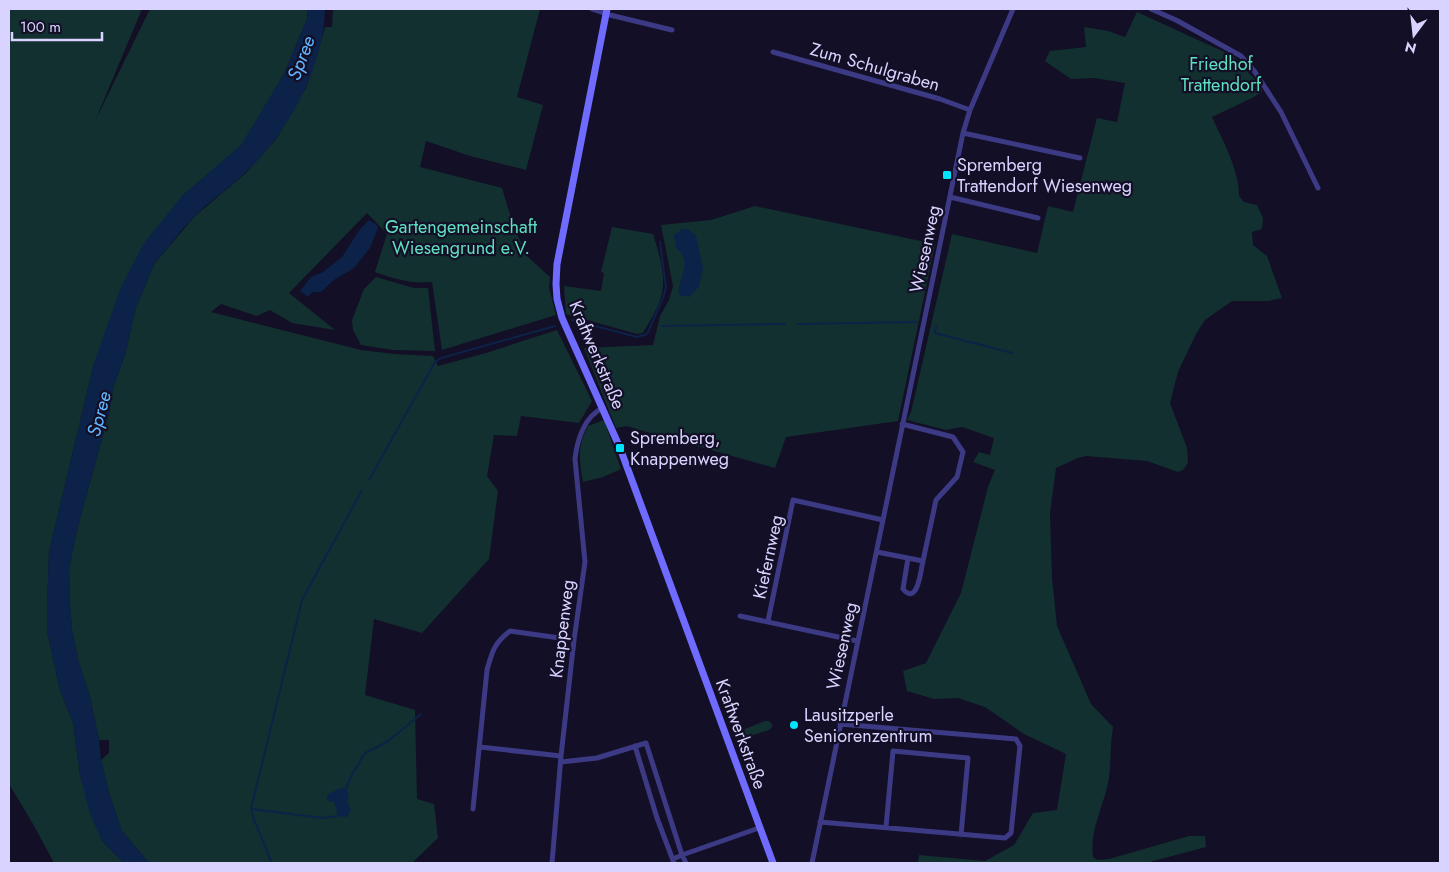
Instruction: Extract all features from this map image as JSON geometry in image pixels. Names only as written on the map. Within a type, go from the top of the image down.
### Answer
[{"type":"main road","name":"Kraftwerkstraße","points":[[607,11],[557,264],[557,299],[562,318],[620,448],[773,863]]},
{"type":"street","points":[[592,9],[607,11],[672,30]]},
{"type":"street","name":"Wiesenweg","points":[[812,863],[963,132],[970,110],[1013,9]]},
{"type":"street","points":[[1151,9],[1176,20],[1241,56],[1255,72],[1281,112],[1318,188]]},
{"type":"street","name":"Zum Schulgraben","points":[[773,52],[940,99],[970,110]]},
{"type":"street","points":[[963,132],[1080,158]]},
{"type":"street","name":"Wiesenweg","points":[[950,197],[1038,218]]},
{"type":"street","name":"Knappenweg","points":[[552,863],[574,640],[585,562],[575,460],[580,436],[589,420],[596,412],[603,408]]},
{"type":"street","points":[[902,424],[953,437],[963,452],[957,477],[936,500],[918,588],[910,593],[903,589],[908,558]]},
{"type":"street","name":"Kiefernweg","points":[[768,622],[794,500],[884,520]]},
{"type":"street","points":[[876,552],[923,561]]},
{"type":"street","name":"Kiefernweg","points":[[740,616],[857,641]]},
{"type":"street","points":[[473,809],[487,670],[492,653],[500,639],[510,631],[574,640]]},
{"type":"street","points":[[820,822],[1004,838],[1011,833],[1020,746],[1016,739],[840,724]]},
{"type":"street","points":[[480,747],[561,759],[597,758],[646,743],[668,814],[686,863]]},
{"type":"street","points":[[635,746],[657,818],[673,861],[759,828]]},
{"type":"street","points":[[886,827],[893,751],[968,758],[961,835]]},
{"type":"street","points":[[640,766],[651,762]]},
{"type":"street","points":[[657,818],[668,814]]},
{"type":"green space","points":[[9,9],[142,9],[95,121],[150,9],[308,9],[307,19],[284,74],[260,115],[241,146],[182,196],[94,363],[49,552],[47,631],[60,690],[73,723],[80,775],[102,841],[124,863],[54,863],[9,784]]},
{"type":"green space","name":"Gartengemeinschaft Wiesengrund e.V.","points":[[333,9],[540,9],[517,97],[543,105],[526,170],[470,156],[426,141],[420,167],[502,188],[514,228],[528,257],[550,277],[549,287],[556,315],[442,350],[432,282],[403,280],[375,272],[387,234],[367,213],[289,293],[335,330],[292,323],[270,310],[257,316],[221,304],[211,312],[361,350],[433,356],[438,366],[557,330],[592,401],[579,423],[521,416],[517,436],[494,435],[487,476],[498,491],[489,559],[422,633],[374,619],[365,695],[415,710],[417,799],[434,804],[438,838],[412,863],[149,863],[122,831],[109,793],[101,760],[109,753],[109,740],[99,740],[90,697],[79,663],[72,630],[69,568],[78,526],[109,413],[113,388],[125,355],[136,307],[155,263],[195,216],[246,173],[276,139],[306,88],[325,27],[332,27]]},
{"type":"green space","name":"Friedhof Trattendorf","points":[[1137,12],[1233,56],[1261,86],[1262,92],[1212,117],[1234,166],[1239,196],[1244,202],[1257,205],[1263,218],[1262,229],[1252,232],[1253,245],[1267,256],[1282,298],[1268,301],[1232,301],[1205,320],[1196,334],[1178,372],[1170,403],[1187,448],[1188,463],[1183,470],[1178,472],[1147,461],[1086,456],[1056,468],[1050,513],[1052,578],[1057,626],[1091,704],[1113,727],[1109,778],[1095,827],[1092,847],[1093,857],[1097,860],[1109,859],[1189,836],[1205,836],[1206,847],[1146,863],[918,863],[919,855],[985,861],[1014,845],[1033,813],[1057,810],[1066,754],[1024,734],[985,707],[958,698],[934,699],[907,691],[903,671],[926,663],[961,593],[988,487],[995,470],[973,462],[979,452],[990,455],[994,438],[962,427],[946,430],[907,420],[911,412],[952,234],[1037,253],[1048,206],[1073,212],[1097,118],[1117,122],[1125,83],[1095,78],[1071,79],[1045,61],[1050,51],[1086,47],[1084,27],[1108,31],[1125,37]]},
{"type":"green space","points":[[755,206],[935,244],[898,421],[786,437],[775,468],[626,426],[616,428],[584,348],[653,345],[660,316],[669,300],[673,286],[661,225],[711,220]]},
{"type":"green space","points":[[612,227],[653,234],[658,249],[663,273],[663,289],[658,306],[643,333],[637,334],[566,314],[564,286],[601,291],[604,273],[601,272]]},
{"type":"green space","points":[[376,277],[414,288],[428,288],[435,351],[393,350],[361,345],[353,330],[352,320],[364,289]]},
{"type":"green space","points":[[604,420],[621,469],[603,477],[583,482],[580,460],[584,433],[588,426]]},
{"type":"green space","points":[[769,721],[772,724],[769,730],[747,737],[743,735],[745,729]]},
{"type":"water","name":"Spree","points":[[308,9],[325,9],[323,31],[311,76],[289,119],[261,156],[240,178],[194,217],[155,263],[136,307],[125,355],[113,388],[109,413],[78,526],[69,568],[72,630],[79,663],[90,697],[109,793],[122,831],[149,863],[124,863],[102,841],[89,811],[80,775],[73,723],[60,690],[47,631],[49,552],[94,363],[121,287],[144,243],[182,196],[241,145],[284,74],[307,19]]},
{"type":"water","points":[[369,220],[376,224],[378,228],[370,248],[354,268],[334,280],[321,292],[312,292],[308,297],[300,291],[311,277],[323,272],[342,257],[360,229]]},
{"type":"water","points":[[682,229],[688,229],[696,236],[703,268],[699,287],[689,297],[679,295],[685,265],[684,259],[676,248],[674,235]]},
{"type":"water","points":[[340,788],[346,788],[349,795],[347,800],[351,810],[347,817],[338,816],[334,802],[327,801],[327,795]]},
{"type":"waterway","points":[[572,320],[637,337],[647,334],[666,287],[660,242]]},
{"type":"waterway","points":[[798,324],[917,322]]},
{"type":"waterway","points":[[662,326],[785,324]]},
{"type":"waterway","points":[[369,480],[435,362],[441,358],[555,326]]},
{"type":"waterway","points":[[936,326],[935,333],[1012,353]]},
{"type":"waterway","points":[[272,863],[251,809],[302,600],[362,490]]},
{"type":"waterway","points":[[346,788],[365,753],[387,742],[421,714]]},
{"type":"waterway","points":[[251,809],[322,818],[338,816]]},
{"type":"place","name":"Spremberg Trattendorf Wiesenweg","points":[[947,175]]},
{"type":"place","name":"Spremberg, Knappenweg","points":[[620,448]]},
{"type":"place","name":"Lausitzperle Seniorenzentrum","points":[[794,725]]}]
